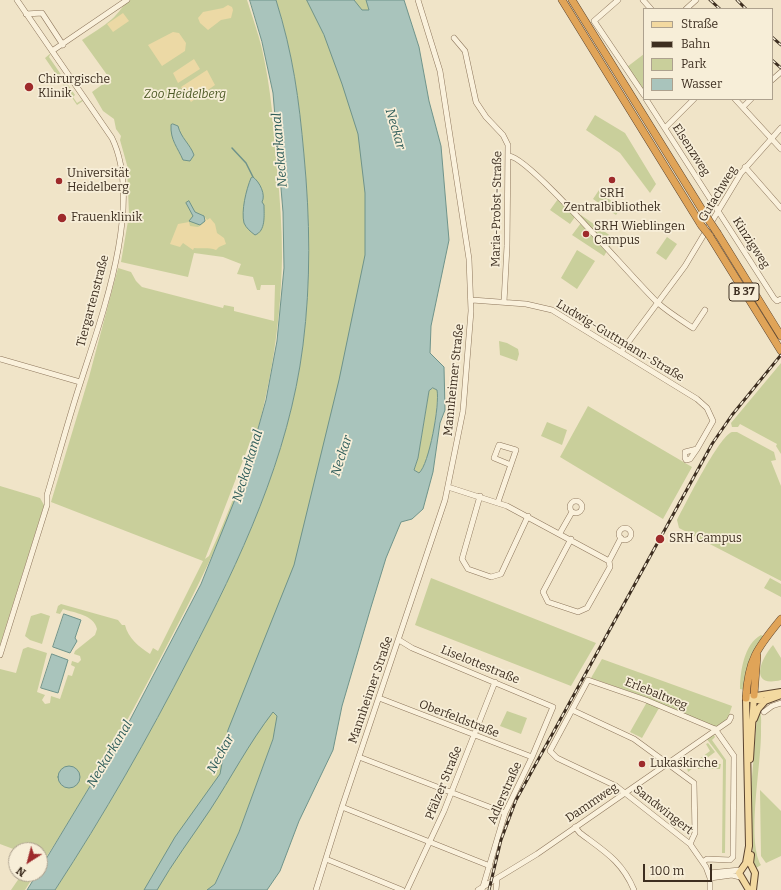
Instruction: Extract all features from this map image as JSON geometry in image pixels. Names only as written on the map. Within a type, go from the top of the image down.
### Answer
[{"type":"highway","name":"B 37","points":[[562,0],[780,349]]},
{"type":"highway","name":"B 37","points":[[572,0],[781,336]]},
{"type":"highway","points":[[751,698],[750,666],[758,651],[781,620]]},
{"type":"highway","points":[[751,698],[758,651]]},
{"type":"main road","points":[[754,683],[768,693]]},
{"type":"main road","points":[[751,698],[768,693],[781,693]]},
{"type":"main road","points":[[752,726],[757,711],[765,701],[781,693]]},
{"type":"main road","points":[[751,698],[765,701]]},
{"type":"main road","points":[[748,796],[752,726],[751,698]]},
{"type":"main road","points":[[749,890],[743,879],[742,868],[746,863],[748,846],[751,698]]},
{"type":"main road","points":[[748,846],[752,867],[755,873],[753,879],[753,890]]},
{"type":"main road","points":[[742,868],[752,867]]},
{"type":"main road","points":[[743,879],[753,879]]},
{"type":"street","name":"Tiergartenstraße","points":[[0,655],[47,504],[47,495],[102,313],[114,266],[123,213],[121,166],[118,149],[104,124],[83,98],[17,0]]},
{"type":"street","points":[[52,51],[63,45],[127,0]]},
{"type":"street","name":"Mannheimer Straße","points":[[316,890],[448,487],[463,411],[472,300],[469,258],[443,85],[434,48],[418,0]]},
{"type":"street","points":[[618,0],[594,21],[643,94]]},
{"type":"street","points":[[643,0],[650,8]]},
{"type":"street","points":[[687,8],[696,0]]},
{"type":"street","points":[[26,14],[42,14],[63,45]]},
{"type":"street","name":"Maria-Probst-Straße","points":[[454,38],[465,51],[476,102],[486,117],[505,138],[509,156],[504,302]]},
{"type":"street","points":[[773,79],[781,72]]},
{"type":"street","name":"Elsenzweg","points":[[647,100],[718,211]]},
{"type":"street","points":[[665,128],[693,100]]},
{"type":"street","points":[[736,100],[781,149]]},
{"type":"street","points":[[742,107],[750,100]]},
{"type":"street","name":"Gutachweg","points":[[621,352],[685,266],[745,167],[781,128]]},
{"type":"street","points":[[509,156],[512,156],[524,164],[556,194],[658,303],[693,328],[705,310]]},
{"type":"street","points":[[745,167],[781,208]]},
{"type":"street","name":"Kinzigweg","points":[[718,211],[774,298],[777,301],[781,299]]},
{"type":"street","name":"Ludwig-Guttmann-Straße","points":[[472,300],[539,306],[552,310],[690,395],[707,408],[713,420],[697,449]]},
{"type":"street","points":[[0,359],[80,382]]},
{"type":"street","points":[[498,502],[512,465],[516,450],[499,445],[494,458],[512,465]]},
{"type":"street","points":[[448,487],[498,502],[572,539],[609,561]]},
{"type":"street","points":[[480,496],[462,559],[468,569],[491,577],[501,574],[528,516]]},
{"type":"street","points":[[560,533],[572,512]]},
{"type":"street","points":[[572,539],[543,592],[548,602],[578,612],[587,608],[610,567],[609,561],[621,538]]},
{"type":"street","name":"Liselottestraße","points":[[399,640],[412,648],[553,707]]},
{"type":"street","name":"Erlebaltweg","points":[[572,710],[588,680],[646,700],[715,729]]},
{"type":"street","name":"Pfälzer Straße","points":[[407,890],[452,793],[495,682]]},
{"type":"street","name":"Oberfeldstraße","points":[[379,698],[532,757]]},
{"type":"street","points":[[764,712],[772,706],[781,703]]},
{"type":"street","name":"Adlerstraße","points":[[481,889],[490,866],[504,813],[532,757],[553,707]]},
{"type":"street","points":[[572,710],[634,740],[695,784],[695,833],[690,844]]},
{"type":"street","name":"Sandwingert","points":[[572,710],[550,748],[552,754],[616,786],[690,844],[704,861],[709,875],[710,890]]},
{"type":"street","name":"Dammweg","points":[[481,889],[497,880],[667,764],[715,729],[729,721],[731,717]]},
{"type":"street","points":[[704,861],[707,859],[730,860],[734,857],[734,756],[715,729]]},
{"type":"street","points":[[359,757],[504,813]]},
{"type":"street","points":[[342,807],[490,866]]},
{"type":"street","points":[[575,827],[580,833],[617,861],[628,876],[634,890]]},
{"type":"street","points":[[326,858],[402,890]]},
{"type":"street","points":[[709,875],[742,868]]},
{"type":"street","points":[[709,875],[732,876],[743,879]]},
{"type":"street","points":[[496,890],[497,880]]},
{"type":"green space","name":"Zoo Heidelberg","points":[[130,0],[247,0],[262,49],[270,93],[282,235],[279,311],[267,393],[253,446],[228,519],[186,609],[149,680],[89,788],[48,854],[48,842],[8,842],[8,847],[0,844],[0,669],[16,673],[23,649],[28,647],[47,653],[37,692],[45,695],[42,700],[45,704],[50,703],[51,696],[60,699],[68,675],[72,676],[75,667],[71,665],[72,661],[78,663],[81,660],[80,656],[74,654],[75,651],[95,635],[97,629],[92,621],[83,615],[63,609],[60,614],[56,613],[58,606],[61,604],[118,620],[122,625],[125,625],[126,630],[134,642],[150,654],[153,648],[158,651],[203,561],[51,502],[89,377],[118,268],[131,272],[136,281],[142,287],[223,308],[224,305],[234,307],[234,311],[274,321],[275,285],[261,285],[260,290],[257,290],[253,277],[237,274],[241,264],[223,257],[194,253],[188,277],[121,262],[129,215],[127,165],[120,140],[121,136],[116,129],[114,119],[103,111],[92,92],[110,79],[82,40],[114,17]],"holes":[[[252,437],[254,438],[228,512],[209,556],[205,559]]]},
{"type":"green space","points":[[276,0],[366,0],[397,171],[273,739],[239,832],[211,890],[55,890],[125,776],[158,717],[226,584],[260,507],[286,427],[296,387],[306,321],[309,250],[308,203],[300,115],[291,58]]},
{"type":"green space","points":[[51,53],[49,57],[75,95],[73,97],[77,103],[82,100],[83,101],[77,105],[45,58]]},
{"type":"green space","points":[[643,55],[643,90],[627,67]]},
{"type":"green space","points":[[595,115],[625,133],[656,184],[650,193],[620,153],[586,130]]},
{"type":"green space","points":[[599,190],[620,209],[616,215],[593,199]]},
{"type":"green space","points":[[558,199],[575,217],[570,224],[550,210]]},
{"type":"green space","points":[[581,215],[615,239],[609,248],[580,217]]},
{"type":"green space","points":[[581,223],[607,251],[604,256],[572,235]]},
{"type":"green space","points":[[667,237],[677,244],[666,260],[656,253]]},
{"type":"green space","points":[[577,250],[595,261],[577,289],[561,278]]},
{"type":"green space","points":[[499,341],[507,343],[518,349],[519,354],[517,361],[500,355]]},
{"type":"green space","points":[[781,363],[781,454],[776,446],[777,444],[740,424],[738,427],[732,427],[731,423]]},
{"type":"green space","points":[[433,388],[437,390],[437,408],[433,434],[427,458],[419,473],[414,470],[418,458],[429,391]]},
{"type":"green space","points":[[588,406],[692,467],[663,519],[560,457]]},
{"type":"green space","points":[[547,422],[567,430],[562,445],[541,436]]},
{"type":"green space","points":[[732,432],[737,432],[774,452],[776,460],[771,461],[781,486],[781,581],[679,528],[677,520],[703,472],[719,445],[726,436]]},
{"type":"green space","points":[[0,486],[40,498],[44,505],[0,645]]},
{"type":"green space","points":[[431,578],[596,643],[571,686],[415,625]]},
{"type":"green space","points":[[770,578],[781,584],[781,597],[764,588]]},
{"type":"green space","points":[[41,613],[50,616],[42,644],[30,640],[25,636],[31,616]]},
{"type":"green space","points":[[761,635],[763,636],[755,649],[748,668],[745,690],[740,689],[744,659],[755,639]]},
{"type":"green space","points":[[773,645],[781,658],[781,680],[764,680],[760,671],[761,665],[768,651]]},
{"type":"green space","points":[[602,659],[732,706],[727,721],[715,728],[645,697],[591,678]]},
{"type":"green space","points":[[647,702],[659,708],[642,738],[630,732]]},
{"type":"green space","points":[[507,711],[527,718],[521,734],[500,726]]},
{"type":"green space","points":[[759,711],[761,715],[761,743],[756,800],[755,837],[757,853],[761,865],[756,868],[753,862],[751,789],[757,717]]},
{"type":"green space","points":[[713,733],[715,737],[712,740],[726,760],[725,853],[722,853],[723,760],[706,738]]},
{"type":"green space","points":[[708,743],[715,752],[699,764],[721,764],[720,769],[698,769],[697,765],[688,772],[687,768],[710,751],[706,744]]},
{"type":"green space","points":[[760,790],[781,811],[781,856],[766,863],[761,856]]},
{"type":"green space","points":[[16,882],[30,882],[25,890],[11,890]]},
{"type":"sand","points":[[228,5],[232,7],[233,10],[231,18],[221,20],[208,30],[200,23],[198,18],[203,12],[223,8]]},
{"type":"sand","points":[[123,13],[129,21],[113,32],[107,24]]},
{"type":"sand","points":[[173,32],[179,33],[186,43],[185,51],[162,66],[148,45]]},
{"type":"sand","points":[[194,59],[200,69],[178,83],[173,73]]},
{"type":"sand","points":[[207,70],[215,85],[191,102],[181,87]]},
{"type":"sand","points":[[204,216],[207,220],[210,218],[215,224],[217,233],[224,238],[226,244],[216,250],[208,248],[194,248],[193,250],[183,243],[180,247],[170,244],[178,224],[189,222],[190,226],[198,227],[205,222]]},
{"type":"water","name":"Neckarkanal","points":[[250,0],[276,0],[291,58],[300,115],[308,203],[309,250],[306,321],[296,387],[286,427],[260,507],[244,545],[208,621],[142,747],[55,890],[27,890],[32,882],[48,882],[48,856],[130,720],[201,584],[246,472],[266,400],[277,341],[284,268],[283,212],[273,93],[262,42]]},
{"type":"water","name":"Neckar","points":[[307,0],[354,0],[362,10],[369,10],[366,0],[404,0],[419,47],[429,101],[441,146],[449,240],[431,326],[430,353],[444,367],[445,410],[440,423],[433,472],[423,509],[412,519],[401,522],[386,558],[342,706],[333,750],[299,821],[280,871],[267,890],[207,890],[215,884],[239,832],[273,739],[277,716],[273,712],[157,890],[144,890],[175,837],[220,774],[228,730],[294,565],[339,380],[365,255],[365,193],[358,134],[324,35]],"holes":[[[433,388],[437,390],[437,408],[433,434],[423,468],[419,473],[414,470],[418,458],[429,391]]]},
{"type":"water","points":[[173,124],[178,126],[181,134],[194,155],[190,161],[183,160],[175,144],[171,130],[171,125]]},
{"type":"water","points":[[253,177],[262,189],[262,202],[264,205],[263,226],[259,233],[255,235],[246,227],[243,218],[246,194],[251,178]]},
{"type":"water","points":[[189,201],[195,212],[204,216],[205,221],[200,225],[189,221],[193,216],[186,203]]},
{"type":"water","points":[[64,614],[81,620],[75,638],[77,641],[70,653],[53,647]]},
{"type":"water","points":[[52,654],[68,660],[58,693],[41,688]]},
{"type":"water","points":[[65,766],[73,766],[80,773],[80,781],[73,788],[65,788],[58,781],[58,773]]},
{"type":"waterway","points":[[232,148],[246,163],[253,177]]},
{"type":"railway","points":[[710,0],[719,8]]},
{"type":"railway","points":[[737,0],[745,8]]},
{"type":"railway","points":[[773,38],[781,45]]},
{"type":"railway","points":[[773,61],[781,68]]},
{"type":"railway","points":[[489,890],[501,840],[516,800],[712,444],[732,415],[781,355]]},
{"type":"place","name":"Chirurgische Klinik","points":[[29,87]]},
{"type":"place","name":"SRH Zentralbibliothek","points":[[612,180]]},
{"type":"place","name":"Universität Heidelberg","points":[[59,181]]},
{"type":"place","name":"Frauenklinik","points":[[62,218]]},
{"type":"place","name":"SRH Wieblingen Campus","points":[[586,234]]},
{"type":"place","name":"SRH Campus","points":[[660,539]]},
{"type":"place","name":"Lukaskirche","points":[[642,764]]}]
